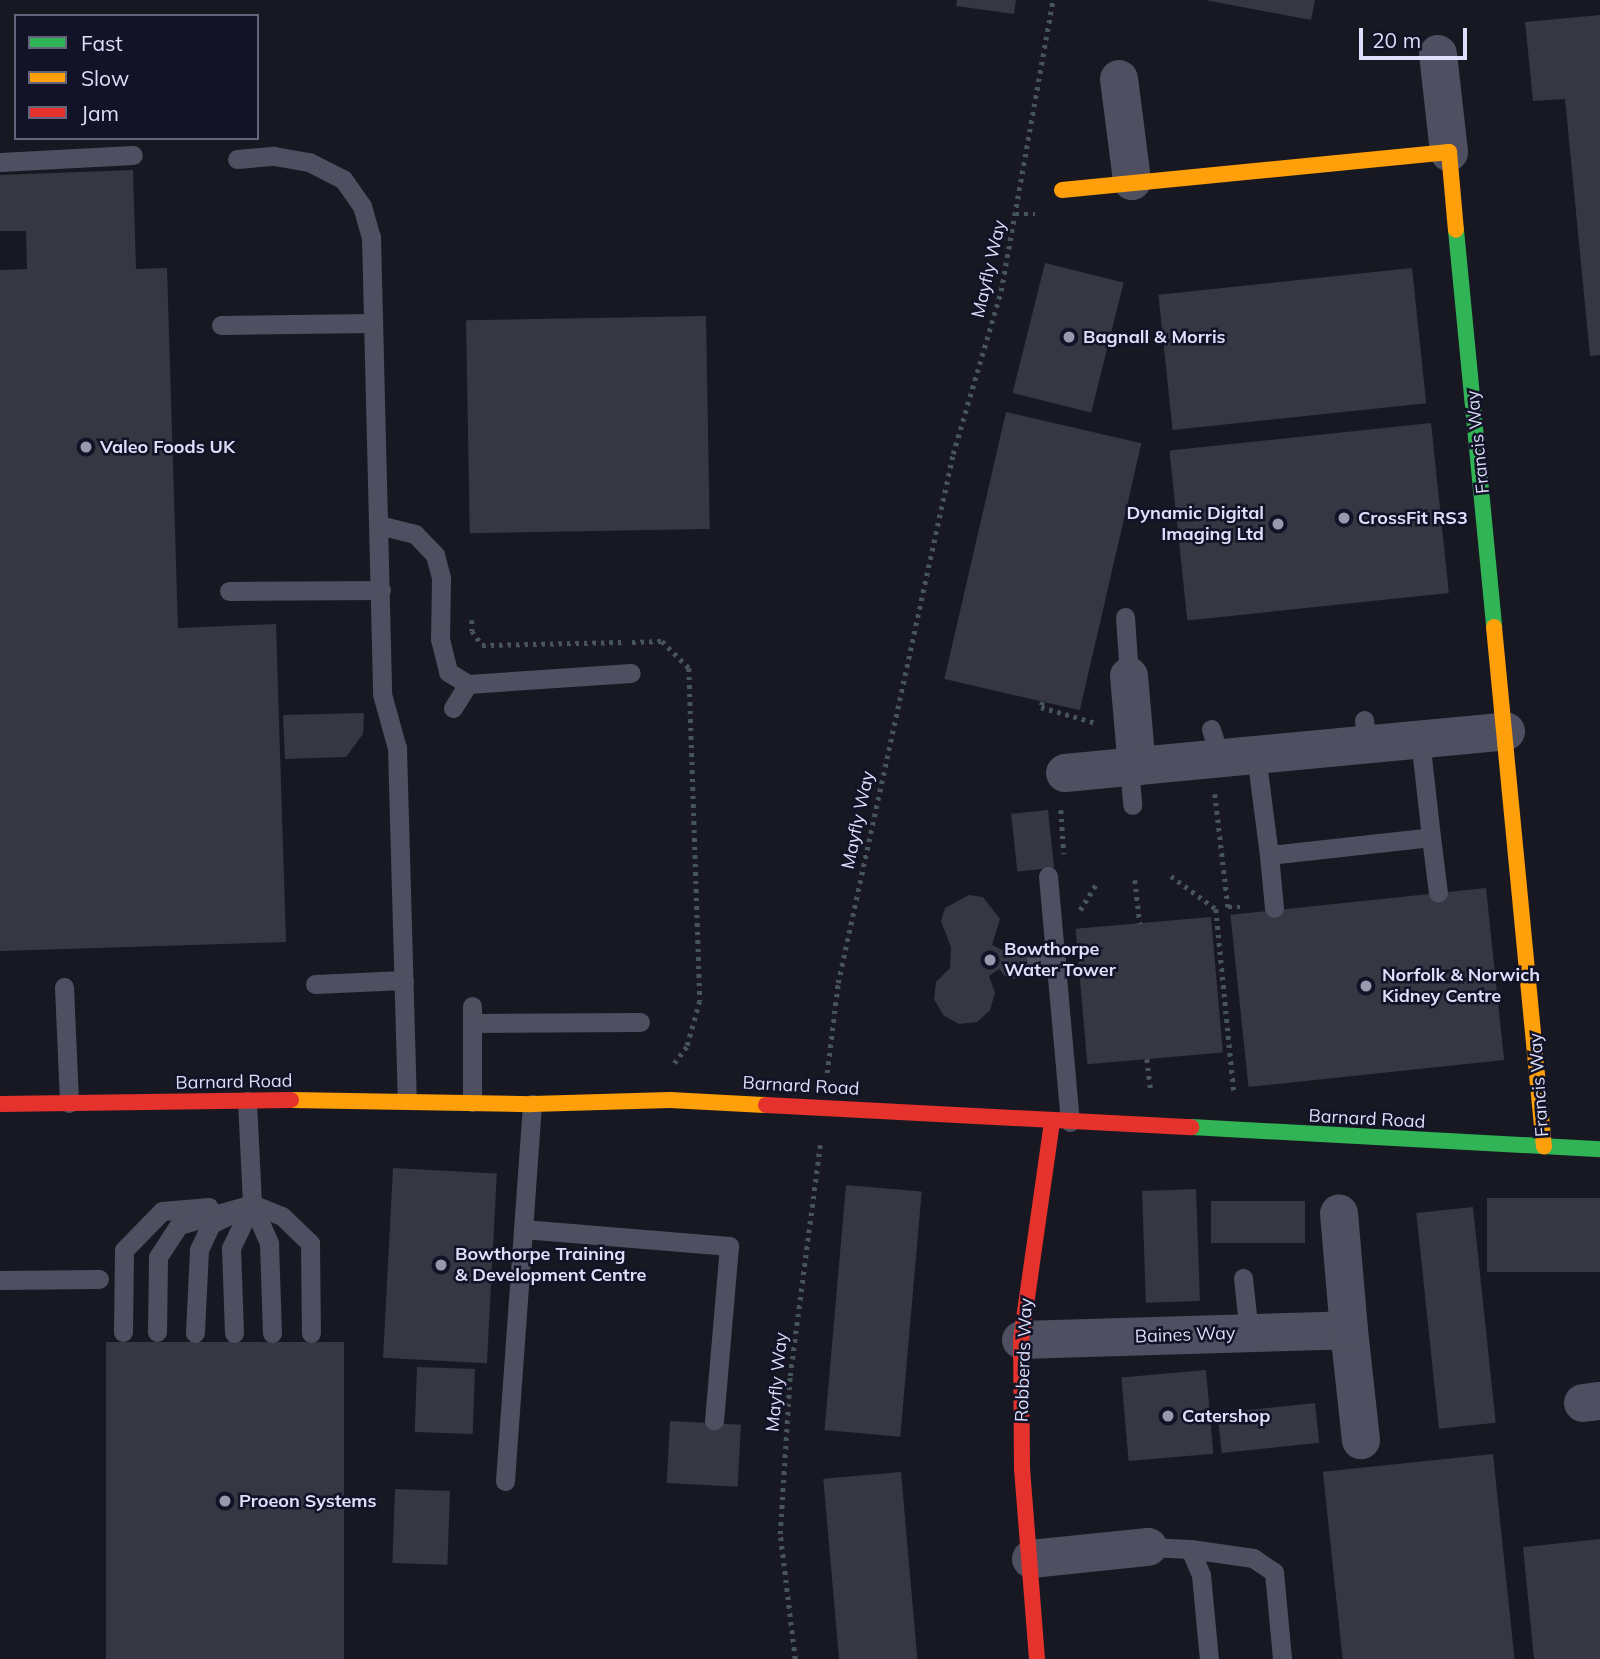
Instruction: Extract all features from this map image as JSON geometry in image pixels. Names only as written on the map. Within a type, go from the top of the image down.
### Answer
[{"type":"street","name":"Francis Way","points":[[1438,54],[1506,731],[1544,1147]]},
{"type":"street","points":[[1119,79],[1132,181]]},
{"type":"street","points":[[1062,190],[1132,181],[1449,152]]},
{"type":"street","points":[[1129,676],[1133,767]]},
{"type":"street","points":[[1061,774],[1133,767],[1224,750],[1365,732],[1420,739],[1506,731]]},
{"type":"street","name":"Barnard Road","points":[[0,1104],[407,1099],[532,1104],[670,1100],[1600,1149]]},
{"type":"street","name":"Robberds Way","points":[[1037,1659],[1022,1469],[1021,1340],[1061,1121]]},
{"type":"street","points":[[1339,1213],[1361,1440]]},
{"type":"street","name":"Baines Way","points":[[1021,1340],[1349,1329]]},
{"type":"street","points":[[1031,1559],[1148,1547]]},
{"type":"lane","points":[[0,162],[132,155]]},
{"type":"lane","points":[[237,159],[274,156],[309,162],[344,179],[362,206],[371,237],[382,694],[397,748],[407,1099]]},
{"type":"lane","points":[[221,325],[373,323]]},
{"type":"lane","points":[[379,525],[415,534],[435,555],[441,578],[440,639],[448,672],[468,684],[631,673]]},
{"type":"lane","points":[[229,591],[381,590]]},
{"type":"lane","points":[[1125,617],[1129,676]]},
{"type":"lane","points":[[453,708],[468,684]]},
{"type":"lane","points":[[1420,739],[1438,893]]},
{"type":"lane","points":[[1224,750],[1269,855],[1265,909]]},
{"type":"lane","points":[[1132,805],[1133,767]]},
{"type":"lane","points":[[1269,855],[1431,837]]},
{"type":"lane","points":[[1048,876],[1046,959],[1061,1121]]},
{"type":"lane","points":[[314,984],[404,980]]},
{"type":"lane","points":[[64,987],[69,1103]]},
{"type":"lane","points":[[472,1102],[472,1015],[640,1022]]},
{"type":"lane","points":[[247,1101],[252,1203],[269,1243],[272,1333]]},
{"type":"lane","points":[[505,1480],[532,1104]]},
{"type":"lane","points":[[157,1332],[158,1257],[179,1225],[252,1203]]},
{"type":"lane","points":[[195,1333],[199,1250],[211,1224],[252,1203]]},
{"type":"lane","points":[[234,1333],[231,1248],[252,1203]]},
{"type":"lane","points":[[123,1332],[124,1250],[162,1211],[252,1203],[282,1216],[310,1242],[311,1333]]},
{"type":"lane","points":[[523,1228],[729,1246],[714,1420]]},
{"type":"lane","points":[[1243,1278],[1249,1333]]},
{"type":"lane","points":[[0,1280],[99,1279]]},
{"type":"lane","points":[[1148,1547],[1189,1549],[1253,1558],[1274,1572],[1282,1659]]},
{"type":"lane","points":[[1189,1549],[1201,1575],[1209,1659]]},
{"type":"path","name":"Mayfly Way","points":[[795,1659],[781,1521],[790,1376],[840,970],[953,454],[1001,291],[1053,0]]},
{"type":"path","points":[[471,607],[472,631],[482,645],[662,642],[689,668],[699,1001],[687,1046],[674,1064],[670,1100]]},
{"type":"path","points":[[1042,702],[1041,708],[1092,719],[1133,767]]},
{"type":"path","points":[[1224,750],[1228,908]]},
{"type":"path","points":[[1171,876],[1216,909],[1265,909]]},
{"type":"path","points":[[1135,880],[1140,924]]},
{"type":"path","points":[[1216,909],[1230,1054]]},
{"type":"path","points":[[1142,1060],[1148,1066]]},
{"type":"building","points":[[957,0],[1016,0],[1014,14],[956,6]]},
{"type":"building","points":[[1205,0],[1315,0],[1311,20]]},
{"type":"building","points":[[1600,15],[1600,355],[1590,356],[1565,99],[1533,101],[1525,22]]},
{"type":"building","name":"Valeo Foods UK","points":[[133,170],[136,269],[167,268],[178,628],[276,624],[286,942],[0,951],[0,270],[27,269],[26,231],[0,231],[0,175]]},
{"type":"building","name":"Bagnall & Morris","points":[[1045,263],[1124,283],[1091,413],[1013,393]]},
{"type":"building","points":[[1412,268],[1426,403],[1173,430],[1158,295]]},
{"type":"building","points":[[706,316],[710,529],[470,533],[466,320]]},
{"type":"building","points":[[1006,412],[1141,443],[1080,710],[944,679]]},
{"type":"building","points":[[1431,423],[1449,593],[1187,621],[1169,450]]},
{"type":"building","points":[[364,713],[363,734],[346,757],[285,759],[283,715]]},
{"type":"building","points":[[1048,810],[1054,868],[1017,872],[1011,814]]},
{"type":"building","name":"Norfolk & Norwich Kidney Centre","points":[[1486,888],[1504,1060],[1248,1087],[1230,915]]},
{"type":"building","name":"Bowthorpe Water Tower","points":[[969,895],[983,897],[1000,919],[992,945],[1002,950],[1022,947],[1032,965],[1026,975],[1016,979],[1006,977],[999,969],[989,976],[995,993],[990,1010],[977,1022],[959,1024],[943,1015],[934,999],[936,982],[950,968],[951,947],[941,921],[945,908]]},
{"type":"building","points":[[1211,917],[1223,1052],[1087,1064],[1076,929]]},
{"type":"building","name":"Bowthorpe Training & Development Centre","points":[[393,1168],[497,1173],[487,1363],[383,1358]]},
{"type":"building","points":[[846,1185],[922,1192],[900,1437],[825,1430]]},
{"type":"building","points":[[1196,1189],[1200,1301],[1146,1303],[1142,1191]]},
{"type":"building","points":[[1487,1198],[1600,1198],[1600,1272],[1487,1272]]},
{"type":"building","points":[[1211,1201],[1305,1201],[1305,1243],[1211,1243]]},
{"type":"building","points":[[1473,1207],[1496,1423],[1439,1429],[1416,1213]]},
{"type":"building","name":"Proeon Systems","points":[[106,1342],[344,1342],[344,1659],[106,1659]]},
{"type":"building","points":[[417,1367],[475,1369],[473,1434],[415,1432]]},
{"type":"building","name":"Catershop","points":[[1206,1370],[1213,1454],[1129,1461],[1121,1377]]},
{"type":"building","points":[[1315,1403],[1319,1443],[1222,1453],[1218,1413]]},
{"type":"building","points":[[670,1421],[741,1425],[738,1487],[667,1483]]},
{"type":"building","points":[[1493,1454],[1515,1659],[1343,1659],[1323,1472]]},
{"type":"building","points":[[901,1472],[917,1659],[839,1659],[823,1479]]},
{"type":"building","points":[[395,1489],[450,1491],[447,1565],[392,1563]]},
{"type":"building","points":[[1600,1539],[1600,1659],[1534,1659],[1523,1547]]},
{"type":"traffic: fast","points":[[1456,230],[1494,627]]},
{"type":"traffic: fast","points":[[1191,1127],[1600,1149]]},
{"type":"traffic: slow","points":[[1062,190],[1449,152],[1456,230]]},
{"type":"traffic: slow","points":[[1494,627],[1544,1147]]},
{"type":"traffic: slow","points":[[291,1100],[532,1104],[670,1100],[766,1105]]},
{"type":"traffic: jam","points":[[0,1104],[291,1100]]},
{"type":"traffic: jam","points":[[766,1105],[1191,1127]]},
{"type":"traffic: jam","points":[[1037,1659],[1022,1469],[1021,1340],[1052,1121]]},
{"type":"place","name":"Bagnall & Morris","points":[[1069,337]]},
{"type":"place","name":"Valeo Foods UK","points":[[86,447]]},
{"type":"place","name":"CrossFit RS3","points":[[1344,518]]},
{"type":"place","name":"Dynamic Digital Imaging Ltd","points":[[1278,524]]},
{"type":"place","name":"Bowthorpe Water Tower","points":[[990,960]]},
{"type":"place","name":"Norfolk & Norwich Kidney Centre","points":[[1366,986]]},
{"type":"place","name":"Bowthorpe Training & Development Centre","points":[[441,1265]]},
{"type":"place","name":"Catershop","points":[[1168,1416]]},
{"type":"place","name":"Proeon Systems","points":[[225,1501]]}]
